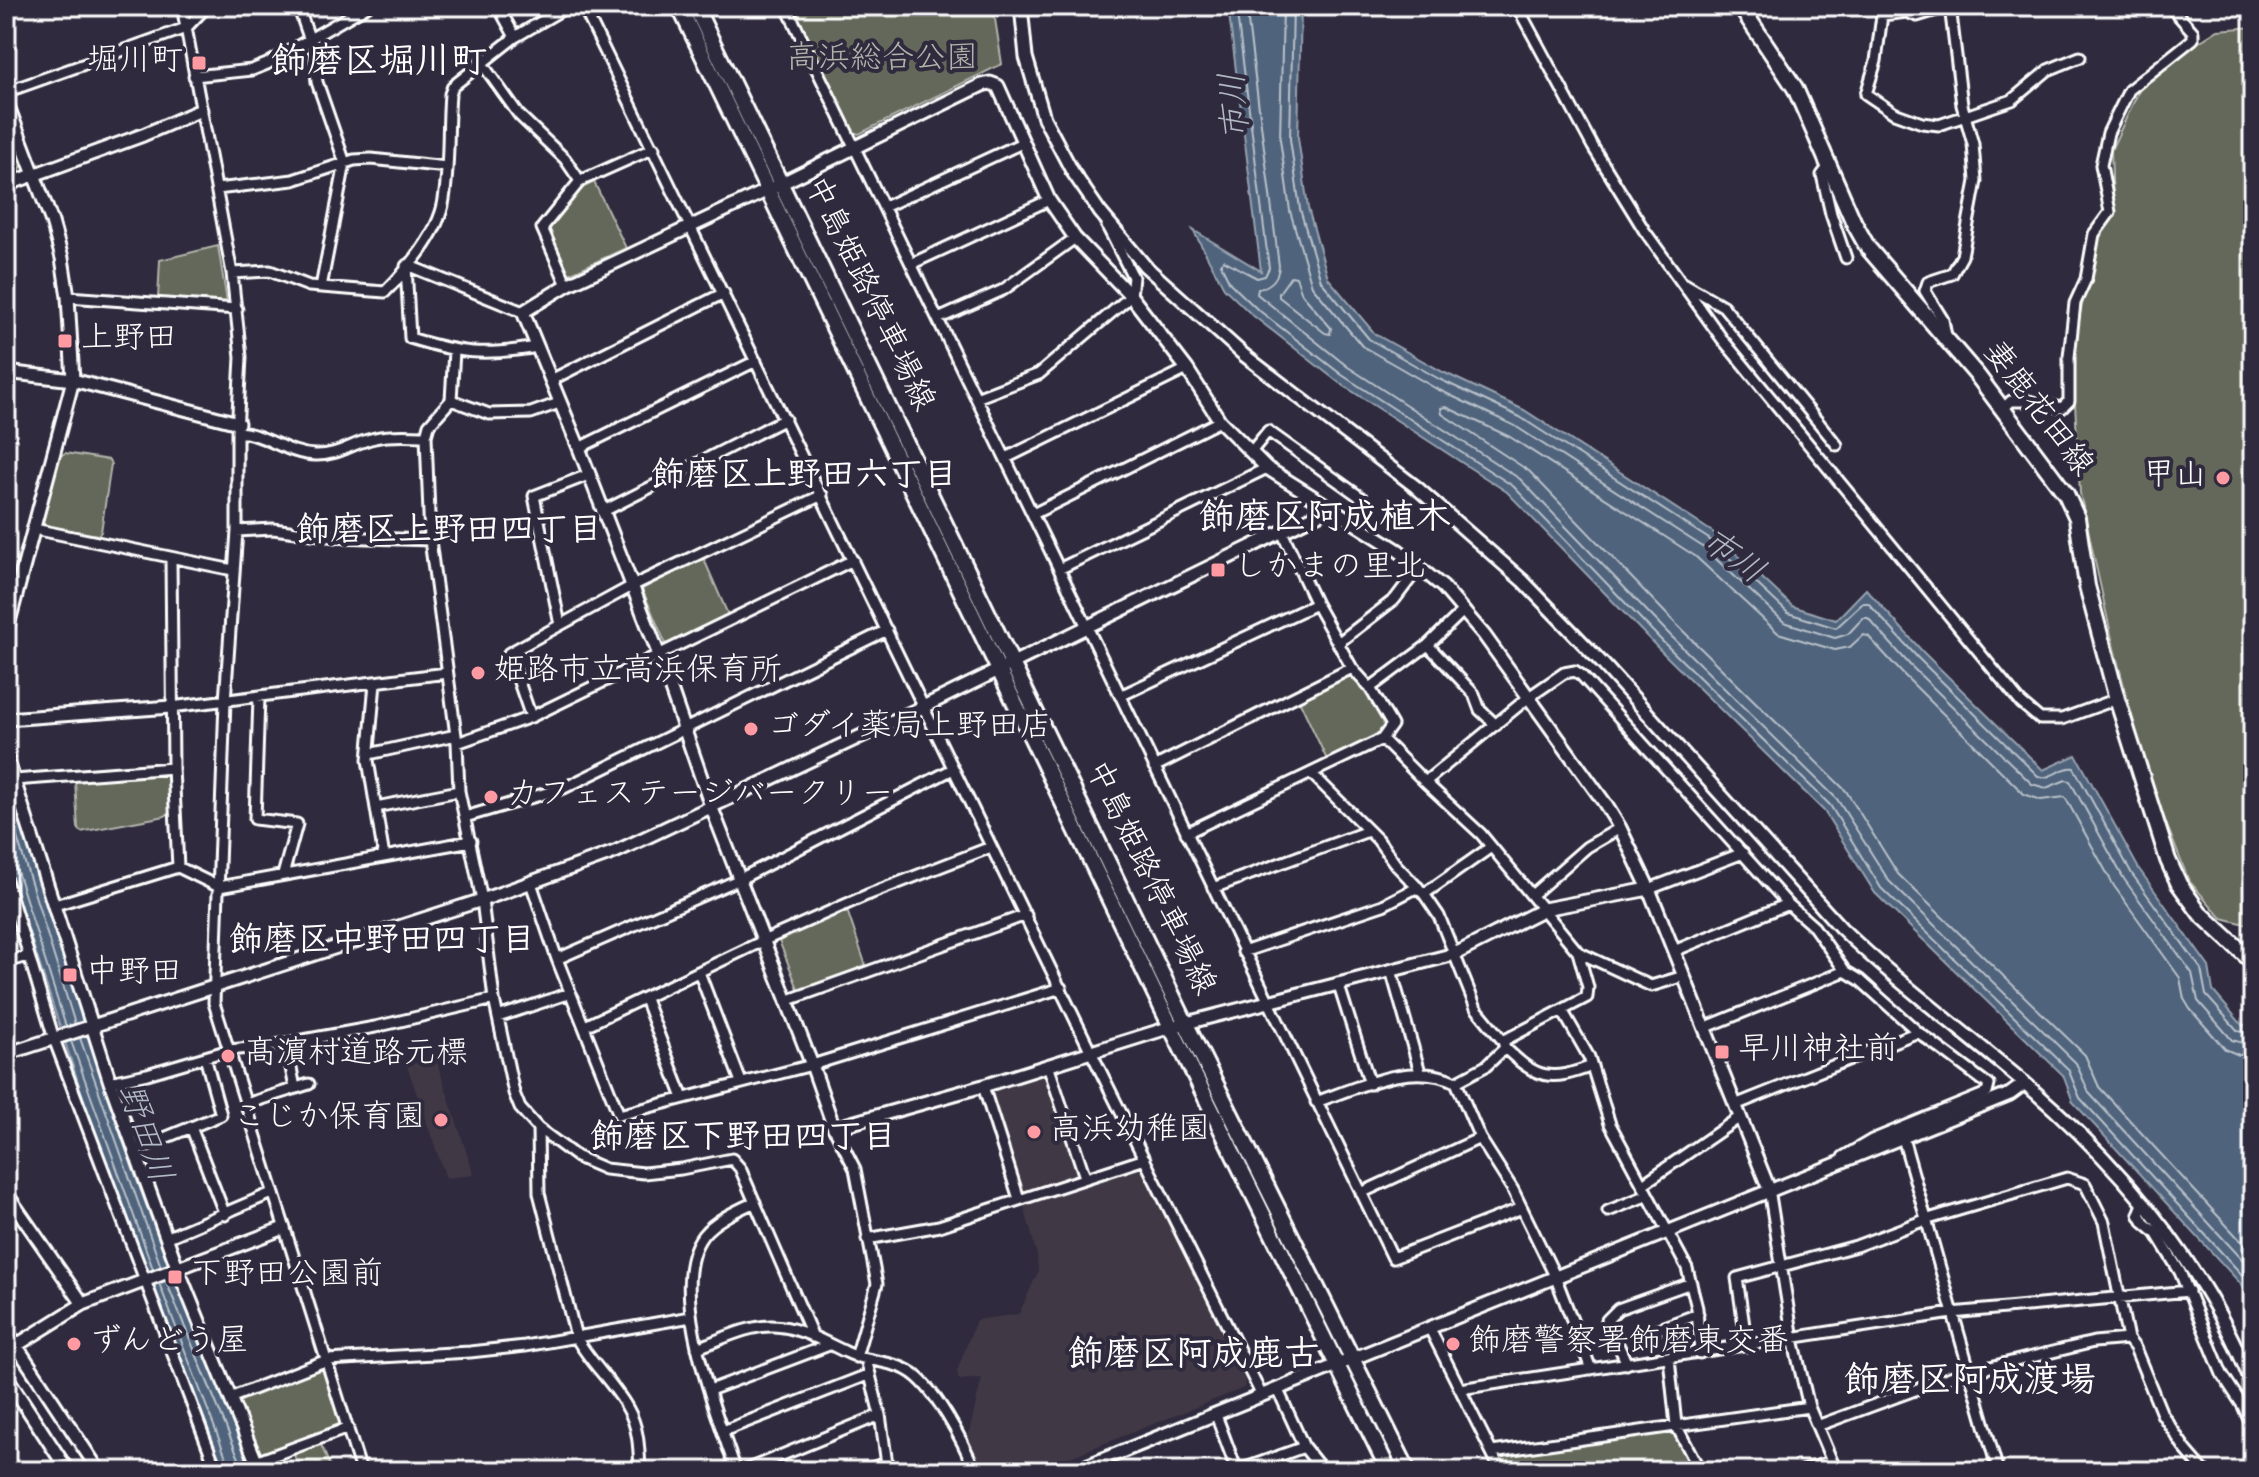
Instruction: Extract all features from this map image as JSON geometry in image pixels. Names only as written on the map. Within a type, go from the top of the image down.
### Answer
[{"type":"main road","name":"中島姫路停車場線","points":[[679,6],[998,670],[1353,1358],[1408,1471]]},
{"type":"main road","name":"中島姫路停車場線","points":[[695,6],[1013,662],[1336,1366],[1389,1471]]},
{"type":"main road","name":"妻鹿花田線","points":[[1740,6],[1795,88],[1868,248],[1947,339],[2066,494],[2077,518],[2087,586],[2117,699],[2168,860],[2179,884],[2200,913],[2253,962]]},
{"type":"street","points":[[182,6],[232,273],[241,357],[237,531],[225,701],[214,1003],[361,1471]]},
{"type":"street","points":[[6,92],[186,28],[207,6]]},
{"type":"street","points":[[298,6],[311,39],[317,82],[345,163],[321,287]]},
{"type":"street","points":[[194,76],[252,70],[267,64],[367,6]]},
{"type":"street","points":[[498,6],[515,37]]},
{"type":"street","points":[[232,273],[270,271],[309,286],[385,292],[436,224],[443,206],[453,86],[515,37],[568,6]]},
{"type":"street","points":[[583,6],[1091,1052],[1262,1396]]},
{"type":"street","points":[[786,6],[1393,1258],[1522,1208]]},
{"type":"street","points":[[1021,6],[1026,57],[1044,118],[1072,171],[1100,212],[1145,266],[1244,355],[1416,487],[1523,581],[1603,664],[1841,928],[1876,962],[2025,1083],[2082,1137],[2143,1204],[2186,1259],[2212,1299],[2239,1351],[2253,1387]]},
{"type":"street","points":[[1517,6],[1593,147],[1644,230],[1723,340],[2021,703],[2040,719],[2062,719],[2117,699]]},
{"type":"street","points":[[1947,339],[1943,320],[1925,291],[1928,282],[1952,274],[1962,256],[1974,199],[1976,161],[1964,115],[1950,6],[1917,16],[1907,12],[1882,15],[1878,52],[1866,94],[1894,113],[1922,123],[1939,125],[1964,115],[2012,100],[2048,70],[2080,57]]},
{"type":"street","points":[[2003,409],[2011,401],[2029,401],[2062,408],[2069,401],[2069,357],[2075,303],[2086,279],[2094,234],[2110,212],[2101,165],[2108,133],[2129,90],[2193,39],[2193,32],[2170,6]]},
{"type":"street","points":[[481,62],[519,115],[565,159],[580,181]]},
{"type":"street","points":[[523,312],[567,285],[855,147],[990,83],[998,86],[1049,200],[1075,238],[1131,296],[1187,369],[1220,421],[1267,468],[1420,566],[1464,610],[1620,828],[1649,889],[1769,1189],[1793,1339],[1809,1407],[1834,1466],[1802,1471]]},
{"type":"street","points":[[6,101],[52,222],[62,258],[68,297],[73,380],[6,633]]},
{"type":"street","points":[[6,185],[201,110]]},
{"type":"street","points":[[884,207],[1022,143]]},
{"type":"street","points":[[567,285],[542,228],[580,181],[654,148]]},
{"type":"street","points":[[217,189],[293,180],[345,163],[371,159],[447,167]]},
{"type":"street","points":[[1829,166],[1822,175],[1846,258]]},
{"type":"street","points":[[911,264],[1049,200]]},
{"type":"street","points":[[976,398],[1039,374],[1131,296],[1133,277],[1100,212]]},
{"type":"street","points":[[938,319],[1003,290],[1075,238]]},
{"type":"street","points":[[406,266],[523,312],[659,655],[711,806],[765,940],[834,1128],[855,1169],[877,1284],[861,1358],[870,1374],[888,1466],[863,1471]]},
{"type":"street","points":[[406,266],[410,338],[454,351],[497,354],[537,347]]},
{"type":"street","points":[[1682,282],[1723,306],[1837,445]]},
{"type":"street","points":[[551,380],[724,293]]},
{"type":"street","points":[[68,297],[237,309]]},
{"type":"street","points":[[454,351],[451,400],[429,425],[426,436],[430,540],[457,739],[459,791],[482,900],[494,999],[514,1093],[520,1108],[538,1128],[577,1157],[605,1169],[644,1173],[732,1159],[740,1168],[813,1337]]},
{"type":"street","points":[[579,448],[756,361]]},
{"type":"street","points":[[1006,458],[1187,369]]},
{"type":"street","points":[[8,372],[73,380],[238,428],[278,446],[316,455],[337,453],[375,438],[426,436]]},
{"type":"street","points":[[451,400],[489,414],[531,413],[559,403]]},
{"type":"street","points":[[602,512],[785,419]]},
{"type":"street","points":[[1033,514],[1220,421]]},
{"type":"street","points":[[1251,452],[1268,431],[1302,454],[1363,499],[1351,522]]},
{"type":"street","points":[[1059,569],[1267,468]]},
{"type":"street","points":[[560,625],[534,496],[588,475]]},
{"type":"street","points":[[531,717],[509,653],[632,586],[822,495]]},
{"type":"street","points":[[6,1054],[482,900],[615,852],[923,707],[1330,508]]},
{"type":"street","points":[[34,529],[233,570]]},
{"type":"street","points":[[237,531],[273,529],[350,538],[430,540]]},
{"type":"street","points":[[1186,833],[1382,739],[1392,725],[1370,688],[1352,668],[1316,604],[1282,532]]},
{"type":"street","points":[[171,559],[171,707],[178,867]]},
{"type":"street","points":[[369,754],[457,739],[531,717],[853,560]]},
{"type":"street","points":[[1338,643],[1395,599],[1420,566]]},
{"type":"street","points":[[1120,696],[1316,604]]},
{"type":"street","points":[[1370,688],[1428,645],[1464,610]]},
{"type":"street","points":[[465,817],[564,788],[887,630]]},
{"type":"street","points":[[1428,645],[1474,694],[1480,710],[1496,725]]},
{"type":"street","points":[[1154,767],[1352,668]]},
{"type":"street","points":[[1425,782],[1529,697],[1564,673],[1575,671],[1788,904],[1814,927],[1845,971],[1860,980],[1918,1032],[1989,1085],[1987,1093],[1872,1140],[1820,1171]]},
{"type":"street","points":[[6,719],[171,707],[447,673]]},
{"type":"street","points":[[375,683],[369,754],[384,857]]},
{"type":"street","points":[[259,697],[255,819],[297,824],[283,875]]},
{"type":"street","points":[[1382,739],[1491,847],[1544,909],[1578,952],[1588,987],[1587,997],[1504,1045],[1486,1066],[1456,1082]]},
{"type":"street","points":[[6,755],[110,1082],[177,1267],[258,1467]]},
{"type":"street","points":[[14,780],[173,768]]},
{"type":"street","points":[[557,959],[740,879],[953,769]]},
{"type":"street","points":[[1311,773],[1421,890],[1439,916],[1476,1008],[1525,1067],[1538,1075],[1575,1072],[1592,1066]]},
{"type":"street","points":[[376,807],[459,791]]},
{"type":"street","points":[[1532,895],[1587,847],[1620,828]]},
{"type":"street","points":[[1213,888],[1368,831]]},
{"type":"street","points":[[55,905],[178,867],[219,887],[471,841]]},
{"type":"street","points":[[585,1026],[867,895],[991,847]]},
{"type":"street","points":[[1243,952],[1421,890],[1491,847]]},
{"type":"street","points":[[834,1128],[1267,1001],[1455,954],[1544,909],[1649,889],[1743,853]]},
{"type":"street","points":[[6,880],[54,1039],[217,1471]]},
{"type":"street","points":[[531,883],[557,959],[619,1115],[812,1065],[1061,988]]},
{"type":"street","points":[[1674,951],[1788,904]]},
{"type":"street","points":[[786,1001],[1026,915]]},
{"type":"street","points":[[1578,952],[1651,986],[1684,976]]},
{"type":"street","points":[[6,962],[28,956]]},
{"type":"street","points":[[1391,970],[1420,1072]]},
{"type":"street","points":[[1704,1028],[1845,971]]},
{"type":"street","points":[[699,972],[741,1082]]},
{"type":"street","points":[[1338,983],[1370,1084]]},
{"type":"street","points":[[498,1017],[570,993]]},
{"type":"street","points":[[110,1082],[229,1050],[375,1027],[494,999]]},
{"type":"street","points":[[645,999],[683,1098]]},
{"type":"street","points":[[1562,1010],[1592,1066],[1610,1124],[1687,1268],[1698,1314],[1700,1353]]},
{"type":"street","points":[[1735,1105],[1918,1032]]},
{"type":"street","points":[[286,1043],[295,1088]]},
{"type":"street","points":[[135,1150],[221,1115],[205,1057]]},
{"type":"street","points":[[1048,1065],[1085,1177]]},
{"type":"street","points":[[1316,1102],[1420,1072],[1456,1082],[1480,1138],[1522,1208],[1555,1276],[1591,1369]]},
{"type":"street","points":[[1074,1471],[1769,1189],[1903,1138],[2010,1094],[2025,1083]]},
{"type":"street","points":[[246,1104],[309,1084]]},
{"type":"street","points":[[983,1086],[1019,1199]]},
{"type":"street","points":[[1643,1184],[1740,1117]]},
{"type":"street","points":[[191,1127],[225,1215]]},
{"type":"street","points":[[538,1128],[539,1193],[576,1337],[628,1409],[639,1447],[640,1471]]},
{"type":"street","points":[[1361,1193],[1480,1138]]},
{"type":"street","points":[[1903,1138],[1998,1471]]},
{"type":"street","points":[[867,1239],[939,1226],[1145,1159]]},
{"type":"street","points":[[1747,1346],[1737,1278],[1856,1246],[1925,1220],[2067,1178],[2085,1184],[2104,1222],[2128,1339],[2135,1348],[2162,1414],[2204,1471]]},
{"type":"street","points":[[6,1193],[83,1304]]},
{"type":"street","points":[[166,1238],[272,1193]]},
{"type":"street","points":[[1608,1211],[1648,1195]]},
{"type":"street","points":[[736,1471],[697,1348],[688,1298],[694,1259],[702,1236],[716,1224],[755,1202]]},
{"type":"street","points":[[2143,1204],[2139,1214],[2156,1233],[2189,1291],[2222,1374],[2243,1406],[2253,1429]]},
{"type":"street","points":[[6,1352],[83,1304],[284,1228]]},
{"type":"street","points":[[1627,1364],[1607,1320],[1618,1309],[1691,1283]]},
{"type":"street","points":[[1460,1389],[1952,1313],[2119,1295],[2189,1291]]},
{"type":"street","points":[[1653,1331],[1698,1314]]},
{"type":"street","points":[[230,1398],[327,1360],[470,1352],[691,1317]]},
{"type":"street","points":[[697,1348],[743,1332],[773,1326],[813,1337],[861,1358],[908,1371],[925,1387],[947,1417],[975,1471]]},
{"type":"street","points":[[1430,1329],[1501,1471]]},
{"type":"street","points":[[6,1330],[99,1471]]},
{"type":"street","points":[[1817,1426],[1953,1376],[2094,1342],[2128,1339]]},
{"type":"street","points":[[710,1390],[829,1345]]},
{"type":"street","points":[[1669,1358],[1676,1425],[1700,1471]]},
{"type":"street","points":[[723,1431],[870,1374]]},
{"type":"street","points":[[6,1376],[68,1471]]},
{"type":"street","points":[[1278,1390],[1304,1447],[1323,1471]]},
{"type":"street","points":[[1492,1452],[1809,1407]]},
{"type":"street","points":[[743,1471],[880,1415]]},
{"type":"street","points":[[1216,1415],[1237,1471],[1304,1447]]},
{"type":"street","points":[[231,1471],[258,1467],[348,1428]]},
{"type":"shaded area","name":"こじか保育園","points":[[435,1056],[474,1175],[446,1178],[407,1066]]},
{"type":"shaded area","name":"高浜幼稚園","points":[[1042,1074],[1047,1078],[1078,1169],[1076,1176],[1027,1191],[1021,1188],[989,1095],[993,1088]]},
{"type":"shaded area","points":[[1136,1164],[1142,1167],[1245,1381],[1244,1388],[1035,1471],[977,1471],[966,1445],[982,1378],[959,1380],[957,1371],[976,1320],[1019,1314],[1038,1272],[1037,1255],[1023,1202]]},
{"type":"green space","name":"高浜総合公園","points":[[793,6],[993,6],[1002,64],[859,134],[853,132]]},
{"type":"green space","points":[[2253,27],[2253,926],[2222,918],[2189,881],[2149,780],[2114,648],[2080,493],[2072,349],[2094,252],[2113,204],[2111,150],[2146,76],[2218,30]]},
{"type":"green space","points":[[6,119],[23,163],[18,174],[6,177]]},
{"type":"green space","points":[[594,182],[626,248],[569,274],[549,230],[576,191]]},
{"type":"green space","points":[[218,246],[227,302],[222,305],[158,299],[160,260]]},
{"type":"green space","points":[[65,453],[109,460],[111,464],[101,532],[98,535],[46,526],[43,522],[59,457]]},
{"type":"green space","points":[[703,557],[729,617],[667,647],[642,589]]},
{"type":"green space","points":[[1350,675],[1356,677],[1386,721],[1379,735],[1327,760],[1299,700]]},
{"type":"green space","points":[[163,773],[168,778],[170,812],[165,816],[81,832],[78,828],[75,781],[78,778]]},
{"type":"green space","points":[[847,910],[867,969],[799,991],[778,938]]},
{"type":"green space","points":[[319,1367],[324,1369],[340,1418],[339,1424],[263,1454],[256,1451],[237,1405],[238,1399]]},
{"type":"green space","points":[[1671,1431],[1677,1435],[1695,1471],[1505,1471],[1499,1459],[1503,1455]]},
{"type":"green space","points":[[320,1442],[332,1471],[300,1471],[293,1452]]},
{"type":"water","name":"市川","points":[[1228,6],[1301,6],[1298,138],[1308,208],[1328,278],[1375,334],[1443,372],[1524,410],[1714,533],[1792,606],[1836,620],[1866,589],[1923,652],[2043,770],[2076,755],[2139,869],[2209,967],[2213,991],[2243,1026],[2253,1019],[2253,1309],[2240,1283],[2073,1102],[2063,1075],[1875,893],[1824,811],[1657,647],[1507,492],[1338,382],[1251,314],[1224,288],[1193,230],[1261,271]]},
{"type":"water","points":[[6,243],[13,308],[6,372]]},
{"type":"water","points":[[6,776],[124,1144],[170,1268],[253,1471],[223,1471],[102,1155],[6,862]]},
{"type":"place","name":"堀川町","points":[[199,63]]},
{"type":"place","name":"上野田","points":[[65,341]]},
{"type":"place","name":"甲山","points":[[2223,478]]},
{"type":"place","name":"しかまの里北","points":[[1218,570]]},
{"type":"place","name":"姫路市立高浜保育所","points":[[478,673]]},
{"type":"place","name":"ゴダイ薬局上野田店","points":[[751,729]]},
{"type":"place","name":"カフェステージバークリー","points":[[491,797]]},
{"type":"place","name":"中野田","points":[[70,975]]},
{"type":"place","name":"早川神社前","points":[[1722,1052]]},
{"type":"place","name":"髙濵村道路元標","points":[[228,1056]]},
{"type":"place","name":"こじか保育園","points":[[441,1120]]},
{"type":"place","name":"高浜幼稚園","points":[[1034,1132]]},
{"type":"place","name":"下野田公園前","points":[[175,1277]]},
{"type":"place","name":"ずんどう屋","points":[[74,1344]]},
{"type":"place","name":"飾磨警察署飾磨東交番","points":[[1453,1344]]},
{"type":"district","name":"飾磨区堀川町","points":[[379,65]]},
{"type":"district","name":"飾磨区上野田六丁目","points":[[804,478]]},
{"type":"district","name":"飾磨区阿成植木","points":[[1325,521]]},
{"type":"district","name":"飾磨区上野田四丁目","points":[[449,533]]},
{"type":"district","name":"飾磨区中野田四丁目","points":[[382,943]]},
{"type":"district","name":"飾磨区下野田四丁目","points":[[743,1140]]},
{"type":"district","name":"飾磨区阿成鹿古","points":[[1194,1358]]},
{"type":"district","name":"飾磨区阿成渡場","points":[[1970,1384]]},
{"type":"water label","name":"野田川","points":[[142,1134]]}]
